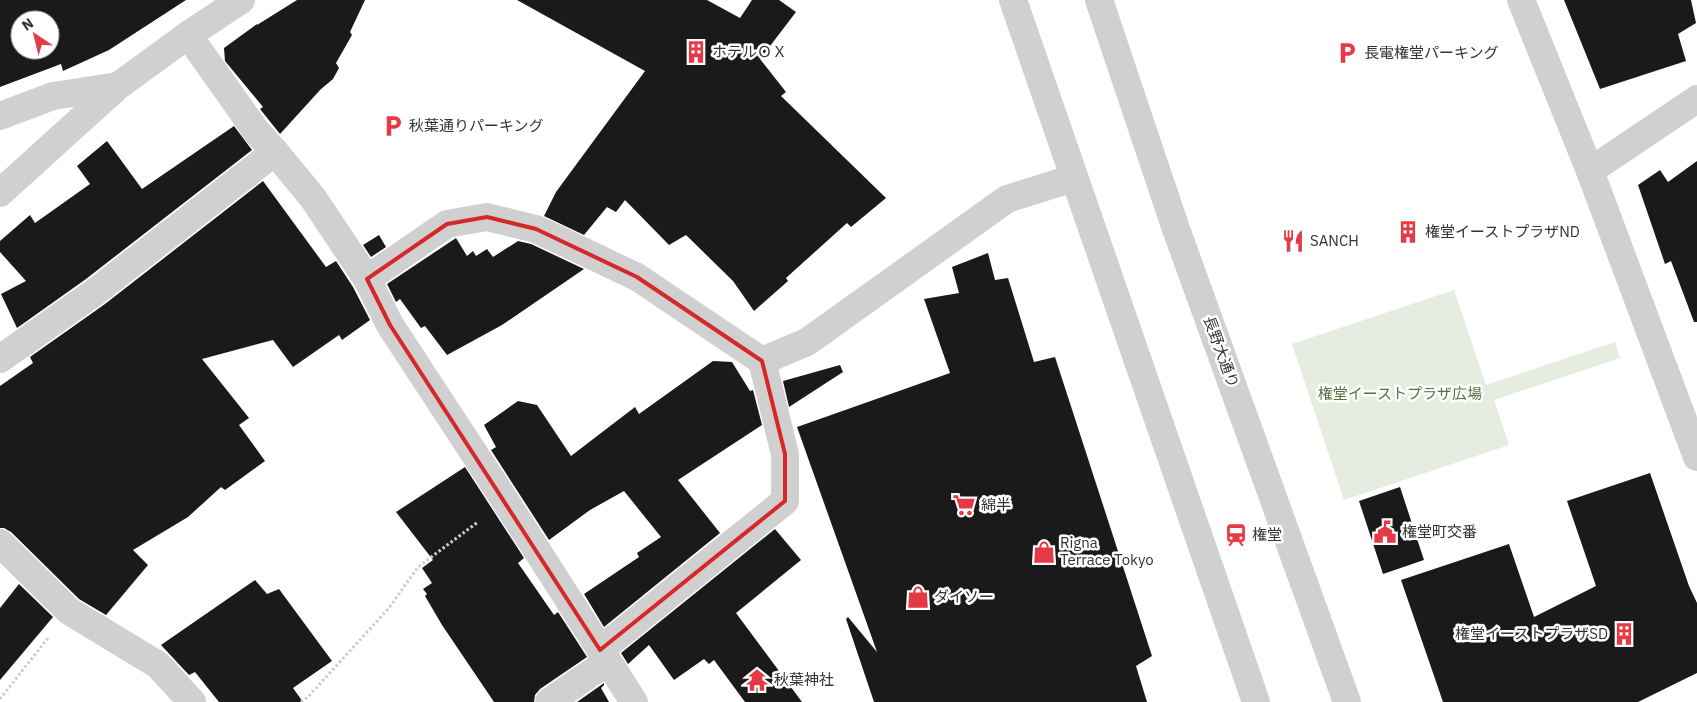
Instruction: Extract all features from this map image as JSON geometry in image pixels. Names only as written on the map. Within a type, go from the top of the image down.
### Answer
[{"type":"street","points":[[0,193],[118,86],[188,34],[241,0]]},
{"type":"street","points":[[1013,0],[1256,702]]},
{"type":"street","name":"長野大通り","points":[[1099,0],[1176,229],[1347,702]]},
{"type":"street","points":[[1521,0],[1590,171],[1697,457]]},
{"type":"street","points":[[188,34],[256,131],[313,198],[367,279],[390,325],[634,702]]},
{"type":"street","points":[[0,116],[52,96],[118,86]]},
{"type":"street","points":[[1590,171],[1697,99]]},
{"type":"street","points":[[0,359],[95,292],[275,152]]},
{"type":"street","points":[[762,361],[807,342],[1007,199],[1074,178]]},
{"type":"street","points":[[367,279],[447,224],[488,217],[536,229],[637,277],[762,361],[785,454],[785,501],[549,702]]},
{"type":"street","points":[[0,542],[70,611],[158,665],[192,702]]},
{"type":"path","points":[[301,702],[308,697],[389,608],[418,567],[506,502]]},
{"type":"path","points":[[0,699],[70,611]]},
{"type":"highlighted area","points":[[487,217],[536,229],[637,277],[762,361],[785,454],[785,501],[600,650],[390,325],[367,279],[447,224]]},
{"type":"green space","name":"権堂イーストプラザ広場","points":[[1454,290],[1486,385],[1615,342],[1620,358],[1494,400],[1509,445],[1344,500],[1292,344]]},
{"type":"building","points":[[0,0],[186,0],[109,50],[63,71],[61,64],[0,87]]},
{"type":"building","points":[[297,0],[365,0],[350,32],[352,35],[336,63],[339,68],[333,79],[321,89],[280,134],[260,109],[263,107],[225,61],[224,48],[257,24]]},
{"type":"building","points":[[517,0],[707,0],[740,18],[752,0],[779,0],[796,12],[760,59],[786,92],[781,96],[886,198],[851,227],[847,223],[786,278],[788,281],[754,311],[733,281],[686,235],[669,245],[625,200],[616,212],[607,207],[584,235],[544,216],[556,192],[645,71]]},
{"type":"building","points":[[1564,0],[1691,0],[1696,23],[1678,34],[1686,61],[1600,89]]},
{"type":"building","points":[[234,126],[252,150],[86,279],[17,328],[1,294],[26,281],[0,252],[0,241],[30,215],[35,223],[90,184],[77,166],[107,141],[142,189]]},
{"type":"building","points":[[1697,161],[1697,322],[1694,322],[1671,261],[1665,264],[1638,185],[1660,170],[1668,182]]},
{"type":"building","points":[[263,181],[326,267],[336,261],[353,287],[370,320],[342,340],[339,335],[293,367],[273,340],[202,359],[249,418],[239,425],[265,461],[225,490],[221,487],[188,517],[133,550],[148,565],[106,615],[79,599],[11,532],[0,528],[0,386],[33,363],[30,357],[105,304]]},
{"type":"building","points":[[379,235],[386,247],[371,257],[363,245]]},
{"type":"building","points":[[456,238],[467,256],[473,251],[476,256],[487,249],[493,257],[518,241],[531,244],[584,269],[502,325],[447,355],[425,326],[421,328],[400,299],[396,302],[387,284]]},
{"type":"building","name":"綿半","points":[[988,253],[995,280],[1008,278],[1034,362],[1055,357],[1152,656],[1136,666],[1147,702],[874,702],[846,619],[848,617],[877,652],[797,427],[950,373],[924,299],[959,293],[952,267]]},
{"type":"building","points":[[713,361],[732,362],[750,391],[753,390],[762,425],[678,480],[720,533],[604,627],[584,594],[639,557],[637,553],[661,537],[624,491],[590,510],[549,540],[491,450],[496,447],[484,425],[518,401],[537,405],[571,456],[635,407],[639,414]]},
{"type":"building","points":[[840,365],[843,372],[789,407],[783,381]]},
{"type":"building","points":[[465,467],[524,558],[518,563],[554,615],[558,612],[587,657],[540,689],[535,695],[534,702],[494,702],[442,625],[425,596],[427,594],[423,589],[432,583],[422,568],[433,560],[396,512]]},
{"type":"building","points":[[1650,473],[1689,586],[1697,603],[1697,673],[1638,702],[1443,702],[1401,580],[1509,544],[1534,617],[1596,586],[1567,501]]},
{"type":"building","points":[[1400,487],[1424,560],[1383,574],[1359,501]]},
{"type":"building","points":[[775,529],[801,560],[736,613],[802,702],[745,702],[714,660],[709,664],[704,659],[674,680],[649,645],[628,664],[621,653]]},
{"type":"building","points":[[255,580],[267,594],[279,589],[332,661],[293,688],[303,702],[219,702],[195,672],[189,675],[161,645]]},
{"type":"building","points":[[19,584],[53,617],[0,680],[0,608]]},
{"type":"building","points":[[604,683],[601,688],[609,702],[577,702]]},
{"type":"place","name":"ホテルＯＸ","points":[[696,52]]},
{"type":"place","name":"長電権堂パーキング","points":[[1347,53]]},
{"type":"place","name":"秋葉通りパーキング","points":[[393,126]]},
{"type":"place","name":"権堂イーストプラザND","points":[[1408,232]]},
{"type":"place","name":"SANCH","points":[[1293,241]]},
{"type":"place","name":"綿半","points":[[964,505]]},
{"type":"place","name":"権堂町交番","points":[[1385,532]]},
{"type":"place","name":"権堂","points":[[1236,535]]},
{"type":"place","name":"Rigna Terrace Tokyo","points":[[1044,552]]},
{"type":"place","name":"ダイソー","points":[[918,597]]},
{"type":"place","name":"権堂イーストプラザSD","points":[[1624,634]]},
{"type":"place","name":"秋葉神社","points":[[757,680]]}]
